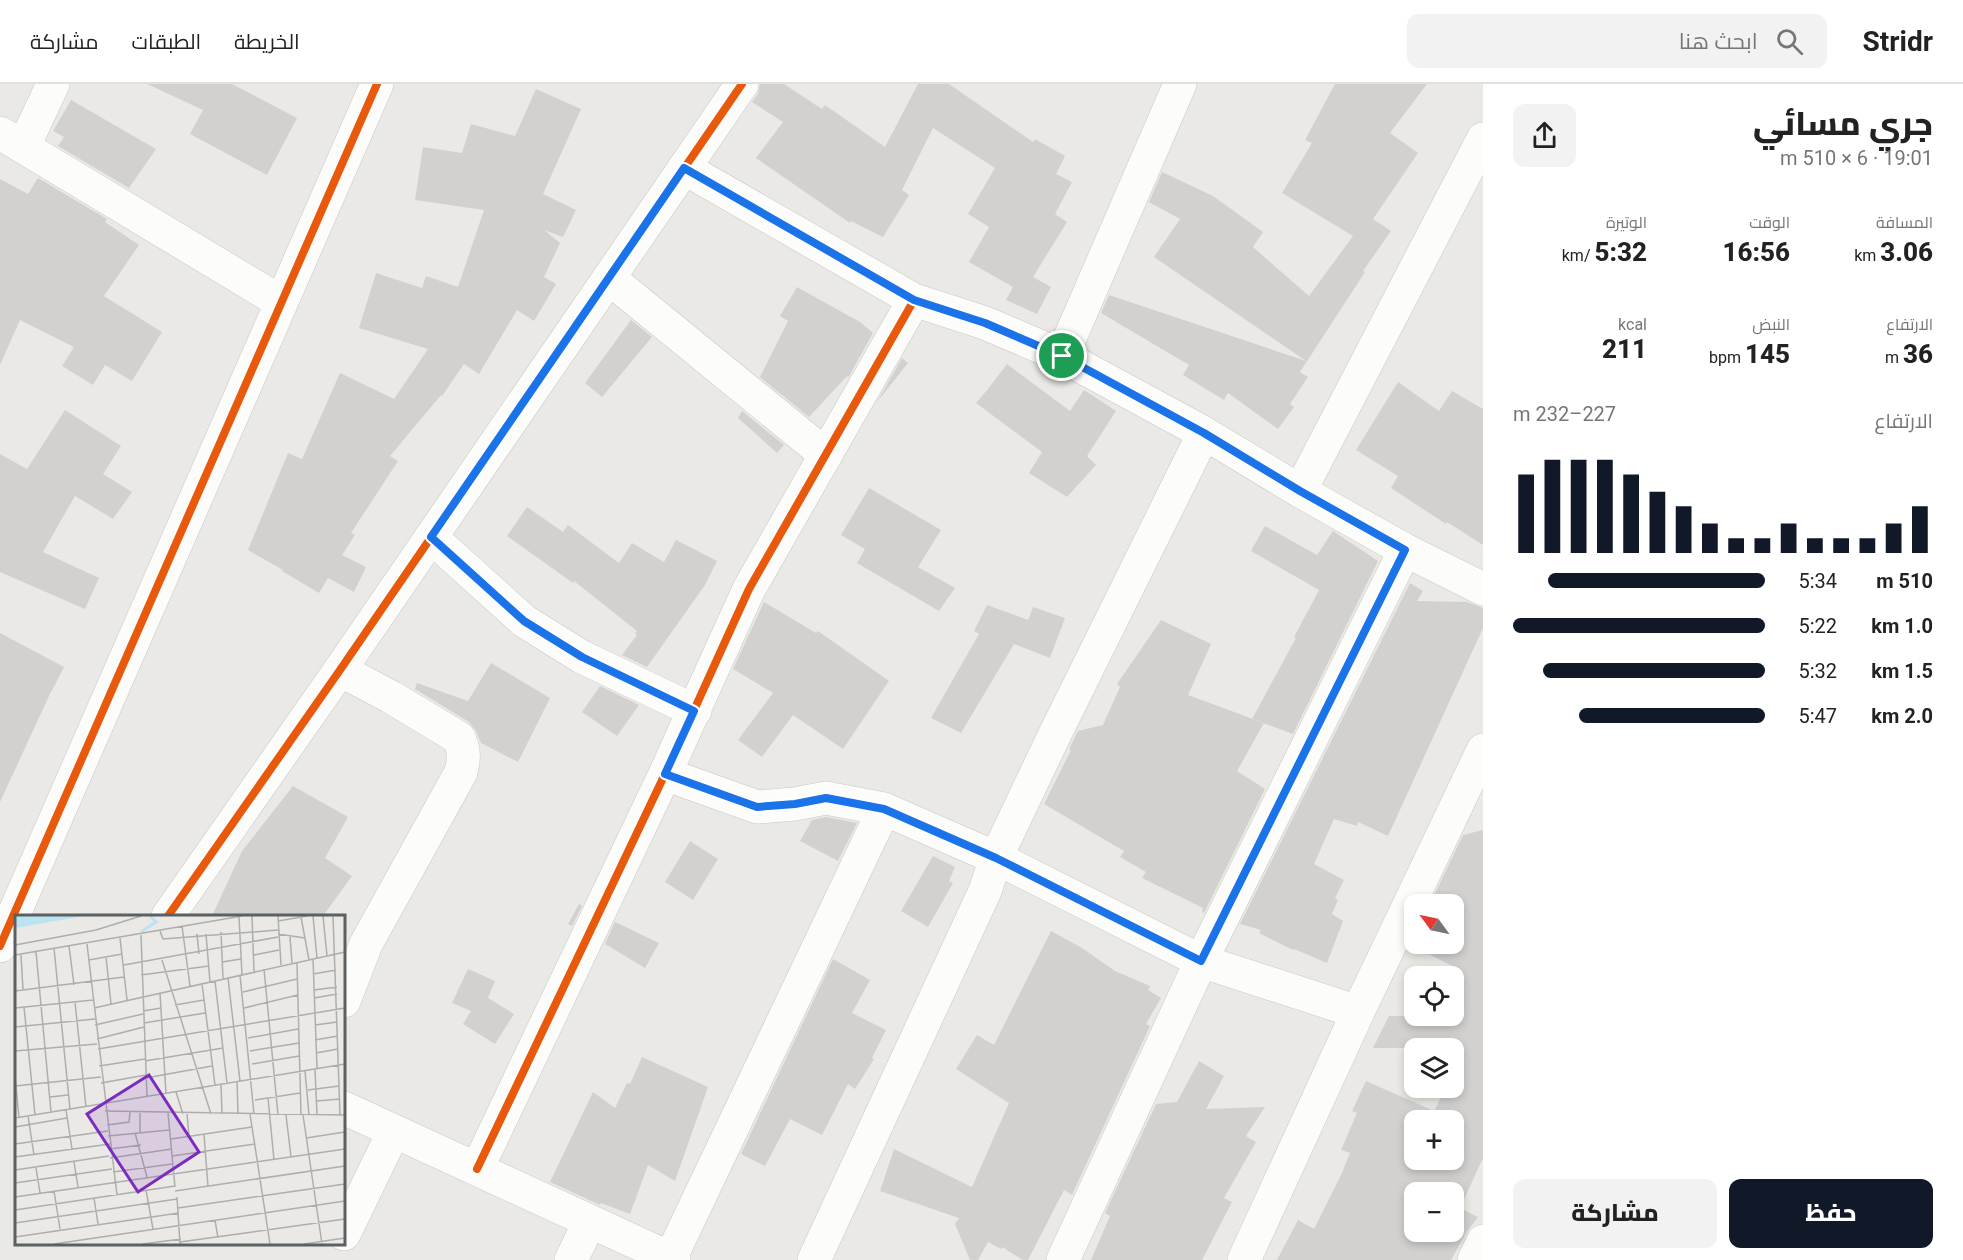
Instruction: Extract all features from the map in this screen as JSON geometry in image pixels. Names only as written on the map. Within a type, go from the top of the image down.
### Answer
[{"type":"street","points":[[52,84],[12,140],[280,302]]},
{"type":"street","points":[[18,915],[280,302],[377,84]]},
{"type":"street","points":[[169,915],[340,670],[742,84]]},
{"type":"street","points":[[1062,356],[1180,84]]},
{"type":"street","points":[[1300,491],[1483,139]]},
{"type":"street","points":[[684,168],[914,300],[985,323],[1062,356],[1204,433],[1300,491],[1405,550],[1483,589]]},
{"type":"street","points":[[609,278],[826,455]]},
{"type":"street","points":[[477,1169],[665,774],[749,589],[914,300]]},
{"type":"street","points":[[814,1260],[980,902],[996,858],[1204,433]]},
{"type":"street","points":[[431,537],[524,621],[582,657],[694,711]]},
{"type":"street","points":[[1063,1260],[1201,961],[1405,550]]},
{"type":"street","points":[[340,670],[391,697],[459,738],[464,758],[461,772],[366,944],[345,998]]},
{"type":"street","points":[[1244,1260],[1358,1012],[1483,750]]},
{"type":"street","points":[[665,774],[757,807],[795,804],[826,798],[884,809],[996,858],[1201,961],[1358,1012]]},
{"type":"street","points":[[345,1108],[673,1259],[884,809]]},
{"type":"street","points":[[5,945],[15,922]]},
{"type":"street","points":[[345,1232],[394,1131]]},
{"type":"street","points":[[571,1260],[590,1221]]},
{"type":"street","points":[[1474,1260],[1483,1241]]},
{"type":"street","points":[[331,1260],[338,1245]]},
{"type":"building","points":[[147,84],[232,84],[297,118],[267,175],[190,134],[203,110]]},
{"type":"building","points":[[760,84],[784,84],[822,109],[825,105],[885,147],[918,84],[949,84],[1033,142],[1035,139],[1065,156],[1056,174],[1072,182],[1055,214],[1067,222],[1033,277],[1051,287],[1037,314],[1006,300],[1013,287],[969,262],[989,227],[968,214],[995,168],[933,128],[902,190],[909,195],[883,237],[851,221],[850,223],[756,158],[783,122],[752,102],[758,94]]},
{"type":"building","points":[[1335,84],[1427,84],[1390,133],[1418,153],[1373,219],[1391,231],[1363,271],[1365,272],[1300,372],[1308,377],[1290,404],[1294,407],[1278,429],[1228,393],[1224,400],[1183,375],[1189,365],[1101,313],[1109,295],[1306,361],[1154,257],[1180,219],[1149,202],[1162,172],[1213,196],[1263,232],[1253,247],[1309,296],[1353,236],[1282,193],[1312,143],[1305,140]]},
{"type":"building","points":[[536,89],[581,109],[543,194],[576,210],[563,237],[544,230],[560,243],[544,277],[556,284],[534,321],[517,310],[479,374],[464,364],[442,396],[390,456],[398,461],[351,533],[355,535],[342,555],[366,567],[354,592],[328,578],[319,593],[248,550],[288,453],[302,459],[340,373],[394,399],[428,349],[359,328],[376,273],[422,288],[426,276],[458,287],[484,210],[415,200],[423,147],[462,153],[471,124],[515,136]]},
{"type":"building","points":[[71,100],[156,149],[129,188],[58,146],[64,137],[53,131]]},
{"type":"building","points":[[38,178],[107,219],[105,222],[139,245],[104,296],[162,332],[132,381],[105,365],[93,385],[62,366],[74,347],[20,320],[0,365],[0,179],[28,194]]},
{"type":"building","points":[[797,287],[860,322],[873,333],[848,378],[847,376],[809,417],[760,377],[788,321],[780,316]]},
{"type":"building","points":[[631,320],[652,337],[602,397],[585,383]]},
{"type":"building","points":[[902,358],[908,363],[877,402]]},
{"type":"building","points":[[1007,364],[1070,411],[1084,390],[1116,411],[1087,456],[1096,465],[1067,497],[1029,473],[1042,452],[976,403]]},
{"type":"building","points":[[1398,382],[1439,411],[1452,391],[1483,409],[1483,545],[1391,488],[1398,476],[1356,450]]},
{"type":"building","points":[[65,410],[121,446],[103,474],[132,492],[113,519],[75,496],[43,552],[99,578],[85,609],[0,572],[0,454],[27,469]]},
{"type":"building","points":[[742,411],[784,445],[777,453],[738,418]]},
{"type":"building","points":[[869,488],[941,530],[918,567],[955,588],[939,611],[857,563],[865,549],[841,535]]},
{"type":"building","points":[[527,507],[563,532],[568,525],[619,563],[632,543],[664,562],[676,540],[717,561],[705,585],[647,667],[622,655],[637,635],[635,634],[637,631],[574,581],[573,583],[507,536]]},
{"type":"building","points":[[1265,526],[1317,555],[1333,531],[1378,561],[1293,734],[1252,719],[1319,590],[1251,551]]},
{"type":"building","points":[[1410,583],[1423,591],[1417,601],[1467,602],[1483,608],[1483,628],[1388,836],[1358,822],[1357,826],[1334,819],[1314,864],[1344,880],[1335,898],[1338,900],[1332,914],[1343,921],[1327,963],[1293,950],[1259,933],[1261,930],[1240,924]]},
{"type":"building","points":[[764,602],[816,633],[818,631],[889,681],[843,749],[793,715],[762,757],[738,740],[773,693],[733,669]]},
{"type":"building","points":[[987,605],[1028,620],[1033,607],[1065,618],[1050,658],[1014,644],[961,733],[931,718],[979,634],[974,631]]},
{"type":"building","points":[[1161,620],[1211,644],[1188,695],[1264,723],[1237,771],[1265,789],[1204,913],[1203,908],[1142,878],[1146,872],[1120,857],[1124,851],[1044,804],[1078,731],[1103,725],[1120,687],[1117,684]]},
{"type":"building","points":[[0,633],[64,667],[0,802]]},
{"type":"building","points":[[491,663],[550,698],[518,762],[481,743],[469,722],[415,689],[417,683],[468,701]]},
{"type":"building","points":[[600,686],[639,705],[617,736],[582,712]]},
{"type":"building","points":[[293,786],[348,817],[325,858],[352,876],[324,915],[212,915],[242,851]]},
{"type":"building","points":[[826,817],[857,823],[838,861],[800,841],[812,820]]},
{"type":"building","points":[[1483,830],[1483,1158],[1464,1199],[1464,1182],[1404,1182],[1404,1242],[1461,1242],[1451,1260],[1277,1260],[1298,1220],[1314,1229],[1341,1175],[1350,1153],[1341,1150],[1357,1113],[1352,1111],[1366,1081],[1432,1110],[1404,1110],[1404,1170],[1464,1170],[1464,1110],[1435,1110],[1441,1098],[1464,1098],[1464,1038],[1404,1038],[1404,1048],[1373,1048],[1389,1016],[1404,1016],[1404,1026],[1464,1026],[1464,966],[1452,966],[1429,954],[1464,954],[1464,894],[1435,894],[1463,835]]},
{"type":"building","points":[[690,841],[718,859],[693,900],[665,882]]},
{"type":"building","points":[[933,856],[955,867],[949,881],[953,883],[928,927],[901,911]]},
{"type":"building","points":[[579,904],[582,906],[572,926],[568,924]]},
{"type":"building","points":[[615,922],[659,943],[645,968],[605,944]]},
{"type":"building","points":[[1051,931],[1082,948],[1115,971],[1150,986],[1148,990],[1161,998],[1146,1024],[1150,1026],[1072,1195],[1064,1190],[1028,1260],[1023,1260],[1002,1247],[1001,1249],[988,1242],[978,1260],[970,1260],[955,1224],[959,1218],[880,1191],[894,1149],[972,1187],[1009,1103],[956,1069],[977,1035],[994,1045]]},
{"type":"building","points":[[833,959],[870,980],[852,1013],[886,1030],[872,1058],[874,1059],[855,1089],[848,1084],[822,1135],[790,1119],[765,1166],[741,1154]]},
{"type":"building","points":[[468,969],[495,981],[488,998],[514,1014],[495,1044],[463,1024],[471,1011],[452,1003]]},
{"type":"building","points":[[642,1057],[708,1087],[675,1181],[648,1165],[630,1214],[601,1203],[600,1205],[550,1182],[593,1092],[615,1108],[627,1083],[630,1084]]},
{"type":"building","points":[[1199,1061],[1224,1076],[1206,1109],[1265,1107],[1246,1136],[1256,1142],[1224,1198],[1232,1202],[1202,1260],[1091,1260],[1110,1216],[1105,1213],[1156,1104],[1177,1102]]},
{"type":"building","points":[[1464,1210],[1478,1217],[1464,1237]]},
{"type":"cycle path","points":[[0,946],[377,84]]},
{"type":"cycle path","points":[[169,915],[340,670],[742,84]]},
{"type":"cycle path","points":[[477,1169],[665,774],[749,589],[914,300]]},
{"type":"route","points":[[684,168],[914,300],[985,323],[1062,356],[1204,433],[1300,491],[1405,550],[1201,961],[996,858],[884,809],[826,798],[795,804],[757,807],[665,774],[694,711],[582,657],[524,621],[431,537],[684,168]]}]
